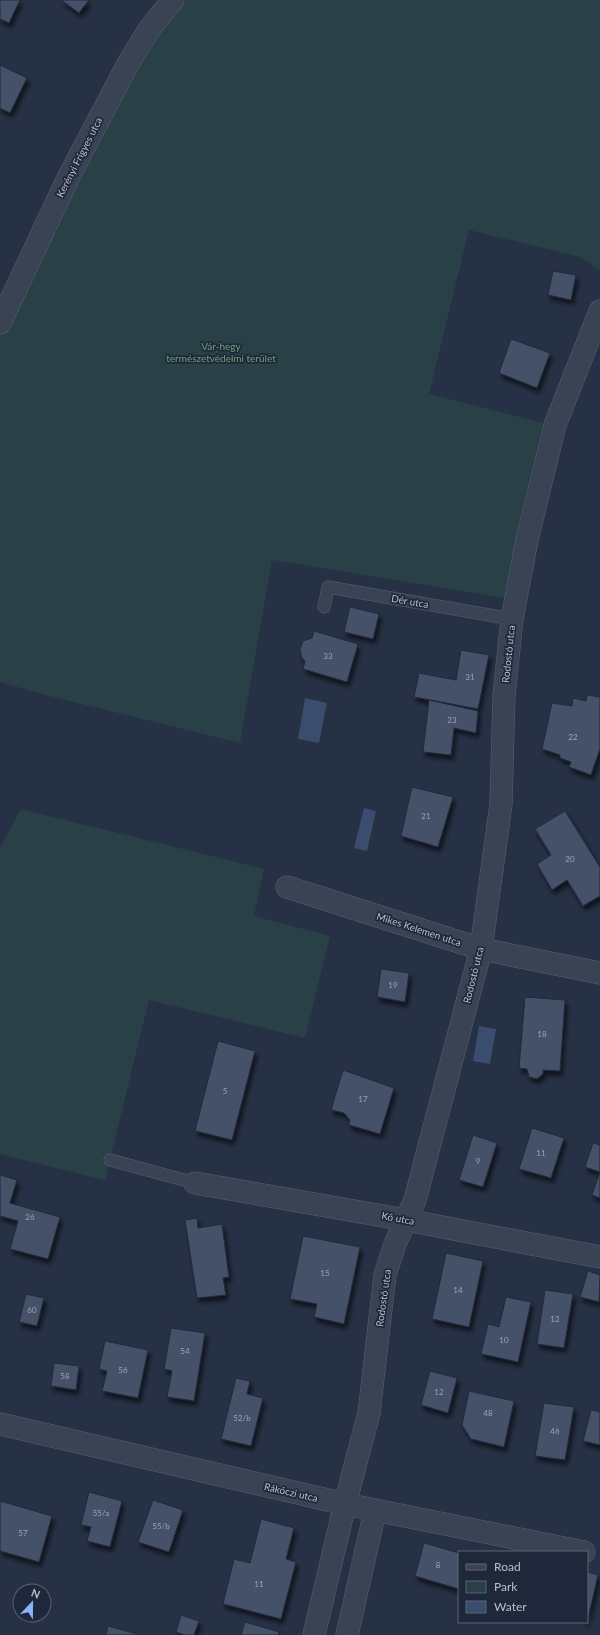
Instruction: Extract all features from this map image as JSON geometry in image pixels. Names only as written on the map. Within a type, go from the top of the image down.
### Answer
[{"type":"street","name":"Kerényi Frigyes utca","points":[[0,323],[69,176],[129,62],[150,28],[174,0]]},
{"type":"street","name":"Rodostó utca","points":[[314,1635],[345,1504],[369,1413],[385,1275],[395,1244],[415,1200],[480,949],[501,804],[504,695],[512,619],[527,540],[555,426],[600,311]]},
{"type":"street","name":"Mikes Kelemen utca","points":[[288,888],[480,949],[600,973]]},
{"type":"street","name":"Kő utca","points":[[195,1183],[406,1220],[600,1257]]},
{"type":"street","name":"Rákóczi utca","points":[[0,1424],[375,1511],[581,1551]]},
{"type":"street","points":[[347,1635],[375,1511]]},
{"type":"street","name":"Rákóczi utca","points":[[588,1552],[600,1555]]},
{"type":"lane","name":"Dér utca","points":[[324,607],[328,587],[512,619]]},
{"type":"lane","points":[[110,1160],[195,1183]]},
{"type":"green space","name":"Vár-hegy természetvédelmi terület","points":[[173,0],[600,0],[600,270],[580,257],[469,230],[429,394],[543,423],[517,533],[505,598],[272,560],[240,743],[49,696],[0,682],[0,323]]},
{"type":"green space","points":[[21,809],[264,869],[254,916],[330,936],[305,1038],[149,1000],[105,1180],[0,1154],[0,848]]},
{"type":"water","points":[[305,698],[327,703],[319,743],[298,739]]},
{"type":"water","points":[[364,808],[376,811],[367,851],[354,848]]},
{"type":"water","points":[[479,1026],[496,1029],[490,1064],[473,1061]]},
{"type":"building","points":[[0,0],[20,0],[9,23],[0,19]]},
{"type":"building","points":[[61,0],[89,0],[79,13]]},
{"type":"building","points":[[0,65],[27,78],[10,113],[0,108]]},
{"type":"building","points":[[553,271],[576,275],[571,300],[548,295]]},
{"type":"building","points":[[511,339],[550,353],[537,388],[499,373]]},
{"type":"building","points":[[350,607],[379,614],[373,639],[344,632]]},
{"type":"building","points":[[314,631],[358,644],[347,682],[303,669],[305,661],[302,658],[300,650],[303,641],[312,638]]},
{"type":"building","points":[[461,650],[489,655],[478,709],[414,697],[419,673],[456,680]]},
{"type":"building","points":[[587,695],[600,697],[600,749],[591,775],[569,767],[571,762],[560,758],[560,755],[542,749],[552,703],[572,706],[573,698],[586,701]]},
{"type":"building","points":[[429,700],[478,711],[476,733],[454,728],[451,755],[423,752]]},
{"type":"building","points":[[412,787],[453,797],[438,847],[401,836]]},
{"type":"building","points":[[565,811],[600,867],[600,896],[583,906],[567,880],[552,890],[537,864],[551,855],[535,829]]},
{"type":"building","points":[[381,969],[409,973],[405,1002],[377,997]]},
{"type":"building","points":[[525,997],[565,1000],[560,1071],[543,1070],[543,1074],[537,1079],[529,1077],[527,1069],[519,1068]]},
{"type":"building","points":[[218,1041],[255,1051],[232,1140],[195,1131]]},
{"type":"building","points":[[343,1070],[394,1088],[380,1134],[349,1125],[350,1120],[344,1113],[331,1110]]},
{"type":"building","points":[[532,1128],[564,1138],[551,1178],[519,1169]]},
{"type":"building","points":[[473,1135],[497,1143],[483,1187],[459,1180]]},
{"type":"building","points":[[593,1143],[600,1145],[600,1172],[585,1167]]},
{"type":"building","points":[[600,1172],[600,1198],[592,1195]]},
{"type":"building","points":[[0,1175],[17,1180],[10,1203],[60,1217],[48,1259],[10,1249],[18,1221],[0,1216]]},
{"type":"building","points":[[197,1218],[198,1228],[222,1224],[229,1277],[223,1278],[226,1295],[197,1298],[185,1220]]},
{"type":"building","points":[[303,1236],[360,1247],[344,1324],[314,1317],[317,1304],[290,1299]]},
{"type":"building","points":[[446,1253],[483,1261],[469,1327],[432,1319]]},
{"type":"building","points":[[588,1271],[600,1275],[599,1302],[580,1297]]},
{"type":"building","points":[[545,1290],[573,1294],[564,1348],[537,1344]]},
{"type":"building","points":[[26,1294],[44,1298],[37,1326],[19,1322]]},
{"type":"building","points":[[506,1297],[531,1302],[518,1362],[481,1354],[488,1324],[499,1327]]},
{"type":"building","points":[[171,1328],[205,1333],[194,1401],[167,1397],[172,1371],[164,1369]]},
{"type":"building","points":[[105,1341],[148,1350],[138,1398],[102,1391],[107,1371],[99,1369]]},
{"type":"building","points":[[54,1363],[79,1366],[76,1390],[51,1386]]},
{"type":"building","points":[[430,1371],[457,1378],[448,1413],[421,1405]]},
{"type":"building","points":[[236,1378],[250,1381],[247,1394],[263,1398],[251,1446],[221,1439]]},
{"type":"building","points":[[469,1391],[514,1401],[504,1447],[471,1439],[462,1425]]},
{"type":"building","points":[[544,1403],[574,1407],[565,1460],[535,1456]]},
{"type":"building","points":[[591,1410],[600,1412],[600,1445],[583,1441]]},
{"type":"building","points":[[89,1492],[122,1501],[110,1547],[87,1541],[91,1527],[81,1525]]},
{"type":"building","points":[[153,1500],[183,1510],[169,1552],[138,1542]]},
{"type":"building","points":[[0,1501],[52,1516],[39,1562],[0,1551]]},
{"type":"building","points":[[261,1519],[294,1528],[286,1559],[296,1562],[281,1619],[223,1604],[234,1559],[250,1563]]},
{"type":"building","points":[[424,1543],[458,1553],[458,1589],[415,1576]]},
{"type":"building","points":[[588,1572],[598,1575],[588,1619]]},
{"type":"building","points":[[181,1615],[199,1621],[194,1635],[184,1635],[176,1632]]},
{"type":"building","points":[[245,1622],[279,1632],[278,1635],[241,1635]]},
{"type":"building","points":[[108,1626],[141,1635],[106,1635]]}]
